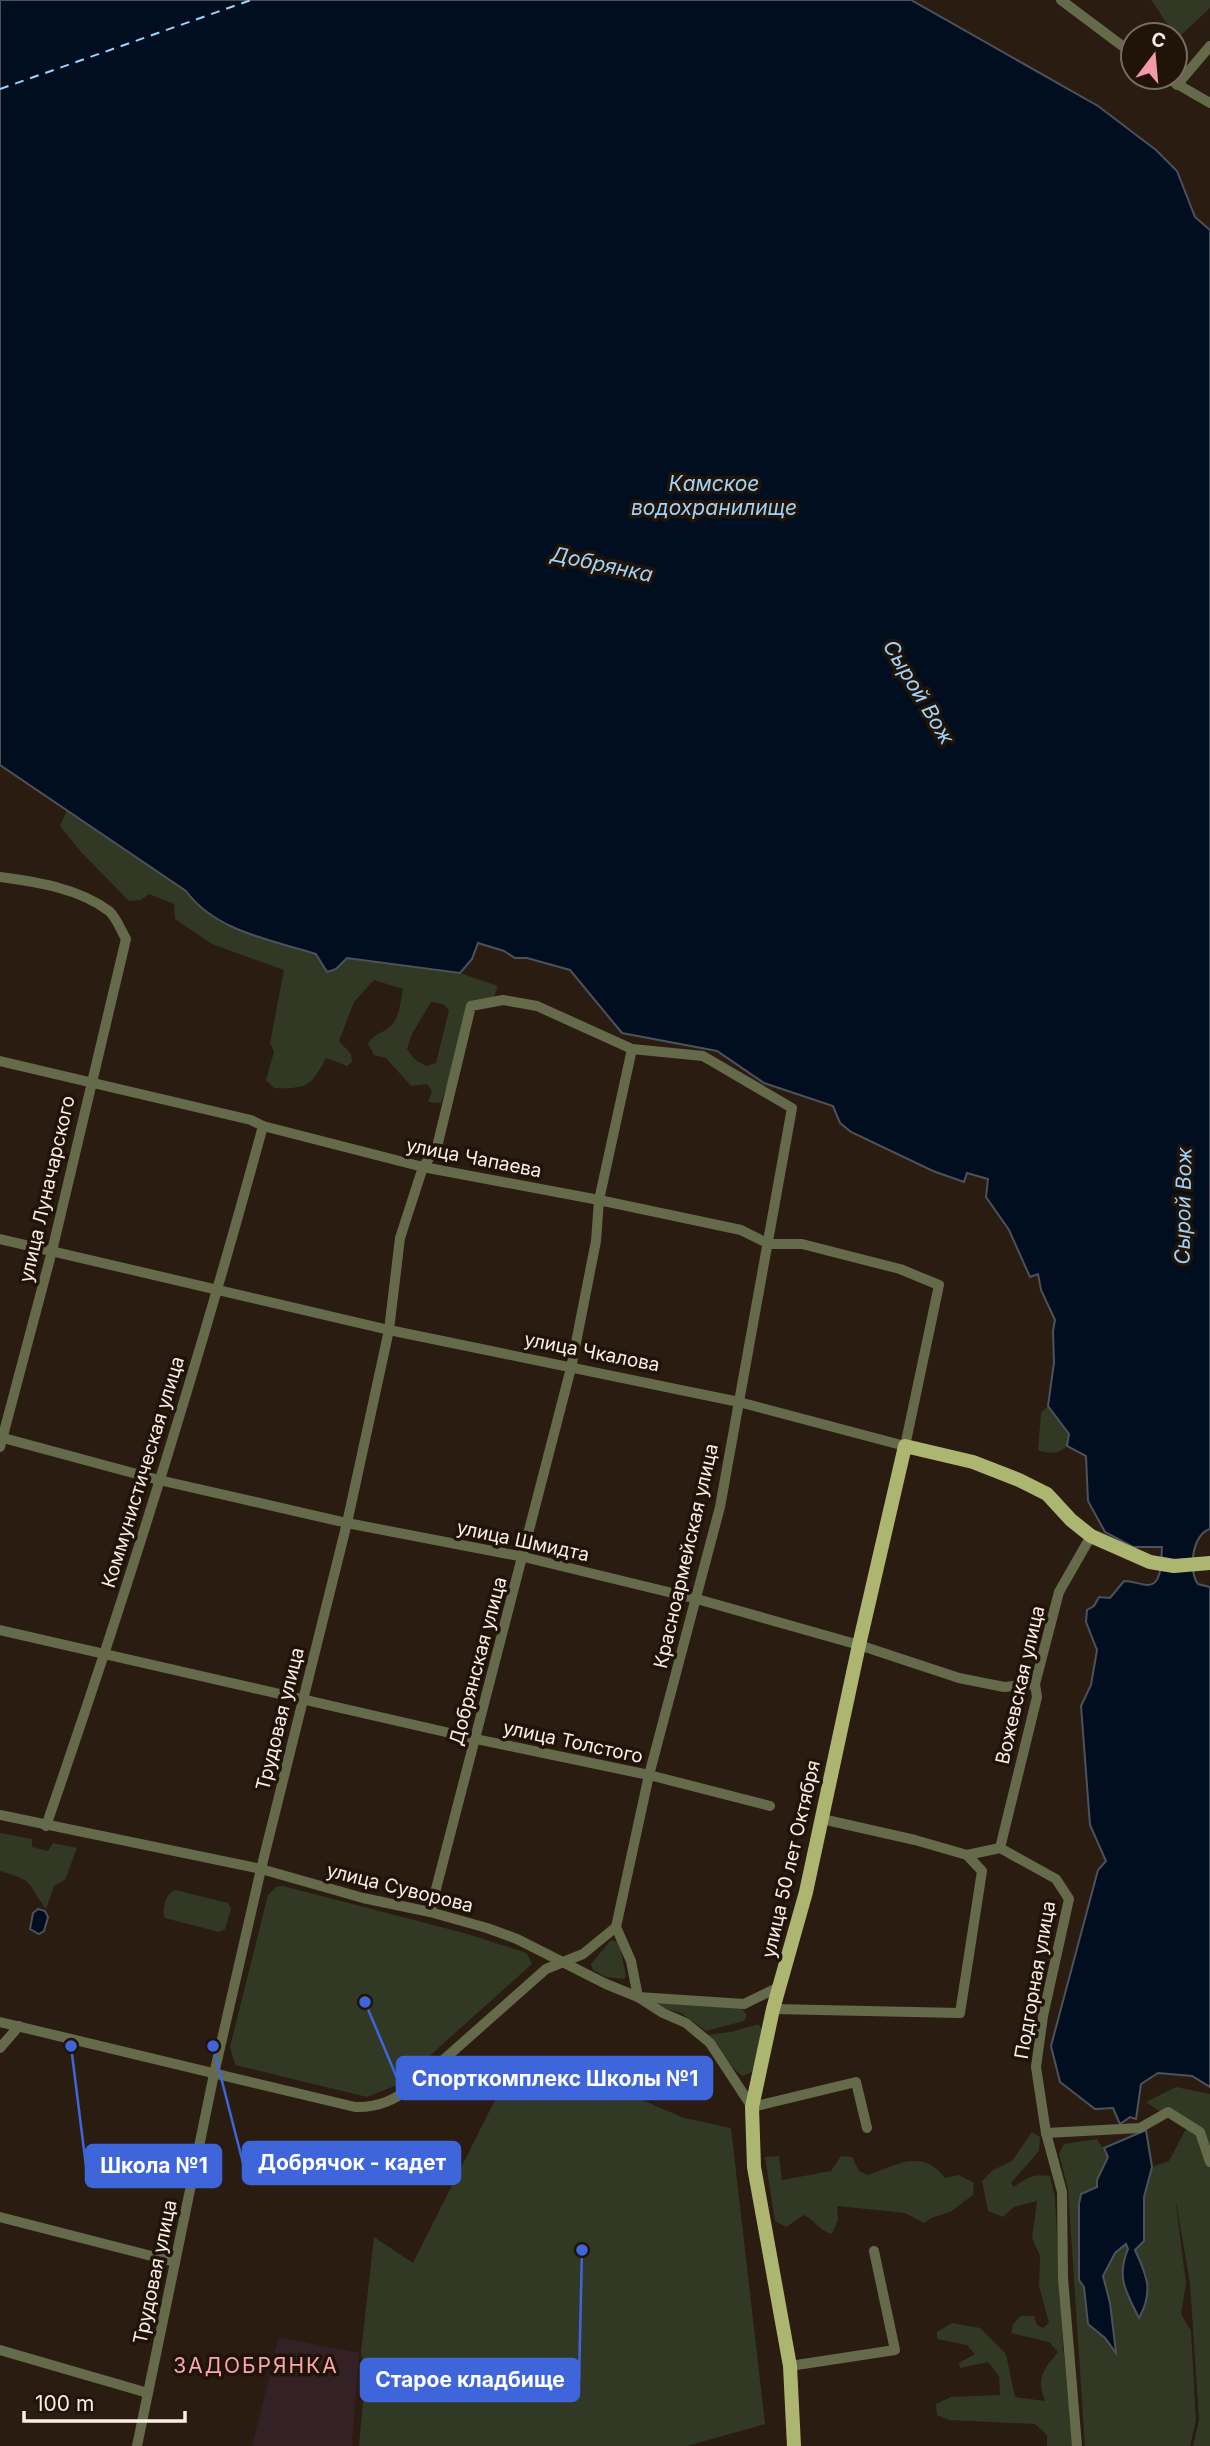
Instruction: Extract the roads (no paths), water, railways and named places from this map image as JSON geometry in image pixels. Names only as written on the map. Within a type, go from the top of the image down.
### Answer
[{"type":"main road","name":"улица Чкалова","points":[[905,1446],[973,1462],[1019,1480],[1047,1494],[1090,1536],[1150,1562],[1174,1566],[1207,1563]]},
{"type":"main road","name":"улица 50 лет Октября","points":[[794,2446],[790,2366],[754,2167],[752,2106],[773,2009],[806,1892],[905,1446]]},
{"type":"street","points":[[1061,0],[1119,44]]},
{"type":"street","points":[[1189,71],[1210,46]]},
{"type":"street","points":[[1188,91],[1210,103]]},
{"type":"street","name":"улица Луначарского","points":[[0,877],[43,883],[78,895],[110,912],[126,939],[52,1251],[1,1441]]},
{"type":"street","name":"Трудовая улица","points":[[137,2446],[214,2074],[346,1523],[389,1330],[400,1238],[422,1167],[437,1147],[471,1006],[503,1000],[537,1006],[632,1049]]},
{"type":"street","name":"Красноармейская улица","points":[[615,1927],[649,1775],[720,1507],[792,1108],[703,1056],[632,1049]]},
{"type":"street","name":"Добрянская улица","points":[[430,1912],[571,1368],[596,1241],[599,1200],[632,1049]]},
{"type":"street","name":"улица Чапаева","points":[[0,1061],[251,1120],[263,1126],[422,1167],[741,1230],[769,1244],[802,1244],[900,1269],[939,1285]]},
{"type":"street","name":"Коммунистическая улица","points":[[46,1826],[105,1655],[219,1289],[263,1126]]},
{"type":"street","name":"улица Чкалова","points":[[0,1239],[389,1330],[739,1402],[905,1446]]},
{"type":"street","name":"улица 50 лет Октября","points":[[905,1446],[939,1285]]},
{"type":"street","name":"улица Шмидта","points":[[1,1441],[346,1523],[524,1557],[696,1600],[859,1645],[959,1678],[1004,1687],[1035,1684]]},
{"type":"street","name":"Вожевская улица","points":[[1000,1848],[1037,1697],[1035,1684],[1059,1592],[1090,1536]]},
{"type":"street","name":"улица Толстого","points":[[0,1630],[476,1739],[649,1775],[770,1806]]},
{"type":"street","name":"улица Суворова","points":[[0,1815],[261,1869],[353,1896],[430,1912],[500,1932],[638,1997],[744,2004],[779,1987]]},
{"type":"street","points":[[822,1819],[967,1855],[1000,1848]]},
{"type":"street","name":"Подгорная улица","points":[[1000,1848],[1056,1879],[1069,1899],[1043,2016],[1036,2067],[1046,2133],[1062,2192],[1063,2278],[1077,2446]]},
{"type":"street","points":[[773,2009],[960,2014],[982,1871],[967,1855]]},
{"type":"street","points":[[0,2022],[355,2107],[378,2106],[415,2085],[531,1981],[560,1961],[583,1954],[615,1927],[631,1961],[638,1997],[663,2014],[686,2023],[710,2043],[752,2106],[856,2082],[867,2128]]},
{"type":"street","points":[[0,2048],[19,2026]]},
{"type":"street","points":[[1046,2133],[1140,2128],[1168,2112],[1200,2132],[1210,2162]]},
{"type":"street","points":[[0,2217],[175,2262]]},
{"type":"street","points":[[790,2366],[895,2350],[874,2251]]},
{"type":"street","points":[[0,2350],[148,2393]]},
{"type":"water","name":"Камское водохранилище","points":[[0,0],[911,0],[1098,106],[1156,150],[1177,171],[1195,217],[1210,230],[1210,1529],[1204,1532],[1196,1545],[1193,1571],[1198,1584],[1210,1587],[1210,2087],[1192,2076],[1158,2073],[1141,2084],[1136,2119],[1130,2117],[1120,2124],[1113,2108],[1095,2109],[1060,2082],[1051,2046],[1098,1870],[1106,1861],[1090,1825],[1081,1706],[1091,1685],[1097,1650],[1086,1622],[1087,1610],[1094,1606],[1099,1597],[1110,1598],[1124,1581],[1147,1585],[1156,1581],[1159,1577],[1162,1547],[1133,1547],[1105,1532],[1088,1501],[1086,1456],[1067,1446],[1069,1434],[1048,1406],[1054,1363],[1055,1320],[1041,1290],[1038,1274],[1030,1277],[1009,1230],[986,1197],[988,1179],[967,1173],[964,1182],[933,1171],[851,1132],[840,1123],[833,1106],[764,1083],[717,1051],[622,1033],[570,970],[527,958],[515,958],[504,951],[478,943],[472,959],[460,973],[347,958],[336,969],[327,972],[316,954],[245,932],[212,916],[186,891],[0,765]]},
{"type":"water","points":[[38,1909],[45,1911],[48,1917],[44,1931],[39,1934],[30,1929],[33,1913]]},
{"type":"water","points":[[1146,2130],[1152,2167],[1144,2197],[1144,2241],[1135,2250],[1147,2284],[1146,2300],[1139,2318],[1124,2284],[1124,2259],[1128,2249],[1126,2244],[1115,2253],[1103,2276],[1110,2303],[1116,2353],[1105,2338],[1088,2324],[1084,2287],[1079,2280],[1079,2204],[1081,2194],[1097,2187],[1097,2180],[1108,2157],[1104,2148]]},
{"type":"place","name":"Спорткомплекс Школы №1","points":[[365,2002]]},
{"type":"place","name":"Школа №1","points":[[71,2046]]},
{"type":"place","name":"Добрячок - кадет","points":[[213,2046]]},
{"type":"place","name":"Старое кладбище","points":[[582,2250]]},
{"type":"district","name":"ЗАДОБРЯНКА","points":[[256,2365]]},
{"type":"water label","name":"Добрянка","points":[[602,564]]},
{"type":"water label","name":"Сырой Вож","points":[[919,692]]},
{"type":"water label","name":"Сырой Вож","points":[[1183,1206]]}]
